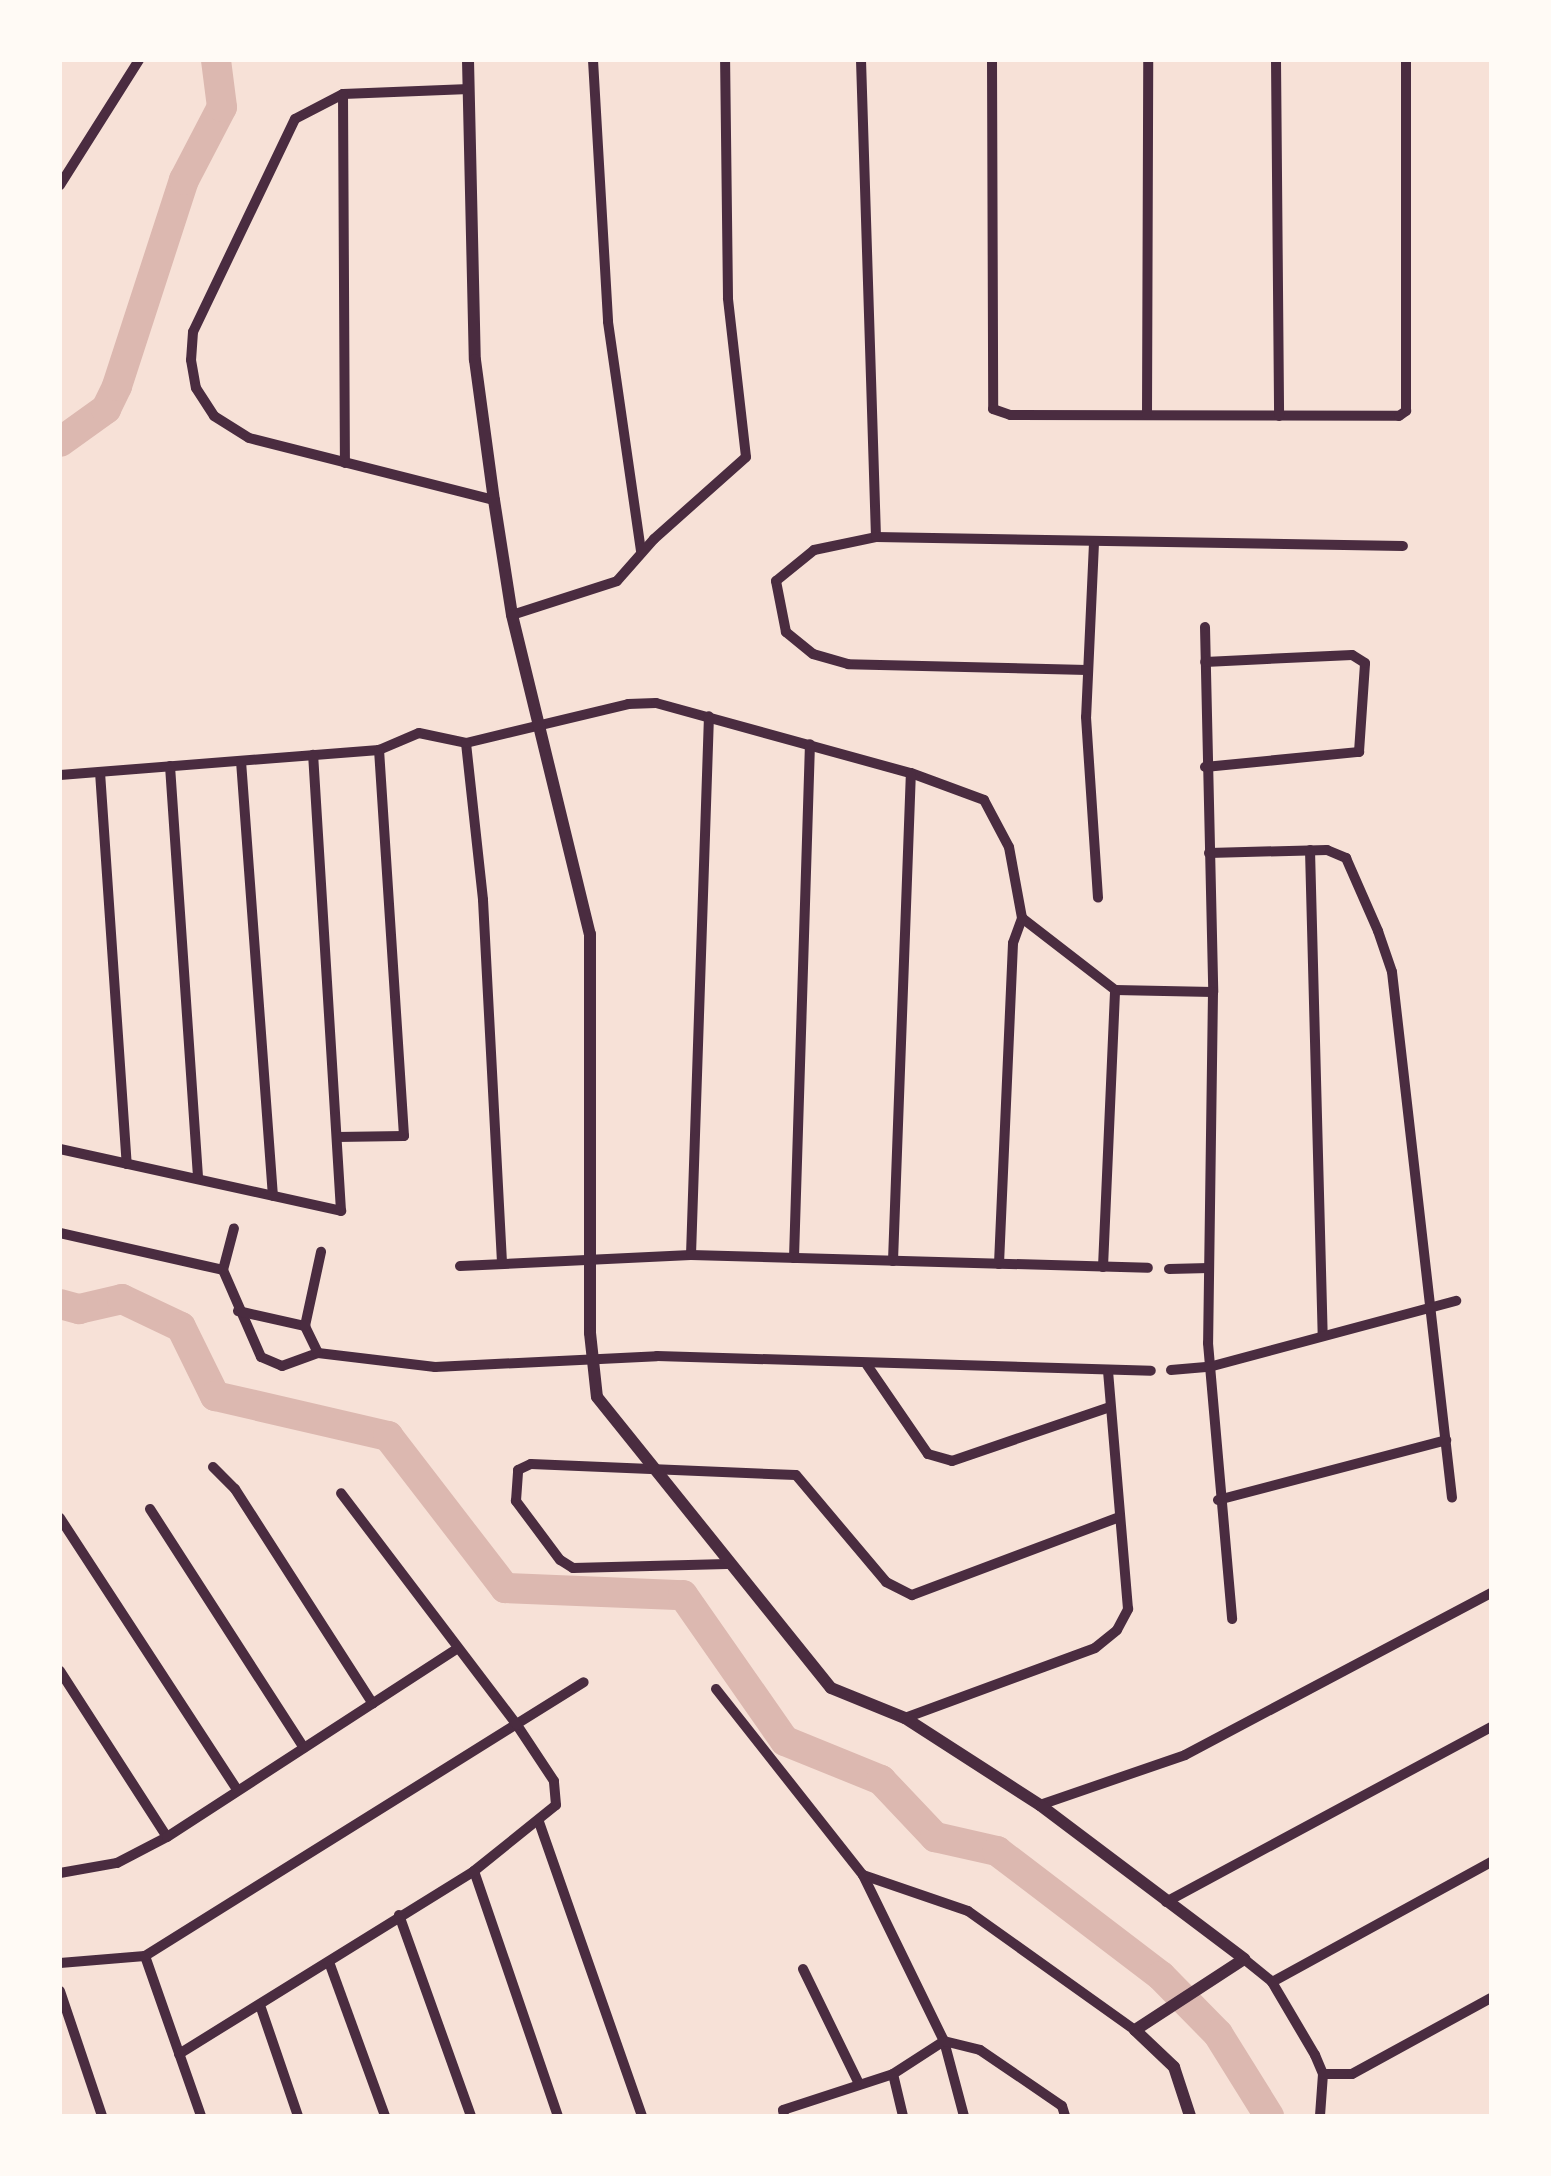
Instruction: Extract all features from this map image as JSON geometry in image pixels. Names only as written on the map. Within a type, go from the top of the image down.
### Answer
[{"type":"street","points":[[60,186],[139,60]]},
{"type":"street","points":[[468,60],[475,360],[494,500],[512,614],[542,724],[590,934],[590,1256],[596,1397],[831,1688],[905,1718],[1040,1805],[1272,1982],[1323,2074],[1320,2116]]},
{"type":"street","points":[[593,60],[608,322],[641,552]]},
{"type":"street","points":[[512,614],[618,581],[641,552],[736,471],[747,450],[728,298],[725,60]]},
{"type":"street","points":[[861,60],[876,538]]},
{"type":"street","points":[[992,60],[993,409],[1010,415],[1279,416],[1400,416],[1406,411],[1406,60]]},
{"type":"street","points":[[1147,415],[1148,60]]},
{"type":"street","points":[[1276,60],[1279,416]]},
{"type":"street","points":[[469,89],[343,94],[296,118],[194,332],[191,360],[196,388],[214,416],[250,438],[494,500]]},
{"type":"street","points":[[343,94],[344,462]]},
{"type":"street","points":[[1087,670],[848,664],[813,654],[786,632],[776,581],[814,550],[876,538],[1402,546]]},
{"type":"street","points":[[1094,543],[1087,670],[1098,898]]},
{"type":"street","points":[[1204,628],[1213,992],[1209,1367],[1218,1500],[1232,1620]]},
{"type":"street","points":[[1205,662],[1352,655],[1364,663],[1360,752],[1205,766]]},
{"type":"street","points":[[60,775],[380,750],[419,733],[466,743],[628,704],[709,716],[911,773],[984,800],[1010,847],[1022,918],[1013,943],[1000,1264]]},
{"type":"street","points":[[691,1255],[709,716]]},
{"type":"street","points":[[466,743],[483,900],[502,1263]]},
{"type":"street","points":[[794,1258],[810,744]]},
{"type":"street","points":[[338,1138],[404,1136],[380,750]]},
{"type":"street","points":[[60,1148],[341,1211],[312,756]]},
{"type":"street","points":[[241,761],[273,1196]]},
{"type":"street","points":[[170,766],[198,1179]]},
{"type":"street","points":[[100,772],[127,1164]]},
{"type":"street","points":[[893,1261],[911,773]]},
{"type":"street","points":[[1210,853],[1310,850],[1346,858],[1392,972],[1434,1306],[1452,1498]]},
{"type":"street","points":[[1310,850],[1323,1336]]},
{"type":"street","points":[[1022,918],[1114,990],[1213,992]]},
{"type":"street","points":[[1103,1267],[1114,990]]},
{"type":"street","points":[[234,1228],[223,1270],[238,1312],[270,1363],[299,1363],[318,1353],[435,1367],[592,1358],[1151,1371]]},
{"type":"street","points":[[60,1233],[223,1270]]},
{"type":"street","points":[[318,1353],[306,1326],[321,1252]]},
{"type":"street","points":[[460,1266],[590,1256],[691,1255],[1148,1268]]},
{"type":"street","points":[[1168,1268],[1209,1268]]},
{"type":"street","points":[[1171,1370],[1209,1367],[1456,1301]]},
{"type":"street","points":[[238,1312],[306,1326]]},
{"type":"street","points":[[867,1365],[928,1454],[952,1461],[1110,1407]]},
{"type":"street","points":[[905,1718],[1096,1648],[1117,1630],[1128,1609],[1108,1372]]},
{"type":"street","points":[[1218,1500],[1446,1440]]},
{"type":"street","points":[[728,1564],[573,1568],[560,1560],[512,1487],[518,1470],[531,1464],[796,1475],[886,1582],[912,1595],[1119,1517]]},
{"type":"street","points":[[212,1467],[235,1489],[373,1704]]},
{"type":"street","points":[[179,2054],[260,2008],[474,1870],[556,1806],[554,1781],[517,1726],[341,1493]]},
{"type":"street","points":[[150,1508],[304,1748]]},
{"type":"street","points":[[60,1518],[237,1790]]},
{"type":"street","points":[[1040,1805],[1185,1755],[1491,1593]]},
{"type":"street","points":[[60,1873],[117,1863],[166,1837],[456,1649]]},
{"type":"street","points":[[60,1671],[166,1837]]},
{"type":"street","points":[[60,1963],[145,1956],[584,1682]]},
{"type":"street","points":[[716,1689],[863,1875],[944,2040],[964,2116]]},
{"type":"street","points":[[1166,1902],[1491,1727]]},
{"type":"street","points":[[539,1822],[642,2116]]},
{"type":"street","points":[[1272,1982],[1491,1862]]},
{"type":"street","points":[[474,1870],[558,2116]]},
{"type":"street","points":[[863,1875],[968,1911],[1136,2030],[1174,2068],[1190,2116]]},
{"type":"street","points":[[398,1916],[471,2116]]},
{"type":"street","points":[[145,1956],[201,2116]]},
{"type":"street","points":[[1136,2030],[1244,1959]]},
{"type":"street","points":[[329,1962],[385,2116]]},
{"type":"street","points":[[802,1969],[859,2084]]},
{"type":"street","points":[[60,1991],[102,2116]]},
{"type":"street","points":[[1323,2074],[1352,2074],[1491,1998]]},
{"type":"street","points":[[260,2008],[298,2116]]},
{"type":"street","points":[[784,2113],[893,2074],[944,2040],[980,2050],[1062,2106],[1065,2116]]},
{"type":"street","points":[[893,2074],[903,2116]]},
{"type":"waterway","points":[[60,442],[106,409],[117,386],[184,180],[222,107],[216,60]]},
{"type":"waterway","points":[[60,1304],[79,1309],[122,1299],[181,1327],[215,1396],[388,1436],[505,1588],[683,1595],[785,1741],[881,1780],[935,1837],[997,1851],[1161,1976],[1218,2034],[1269,2116]]}]
